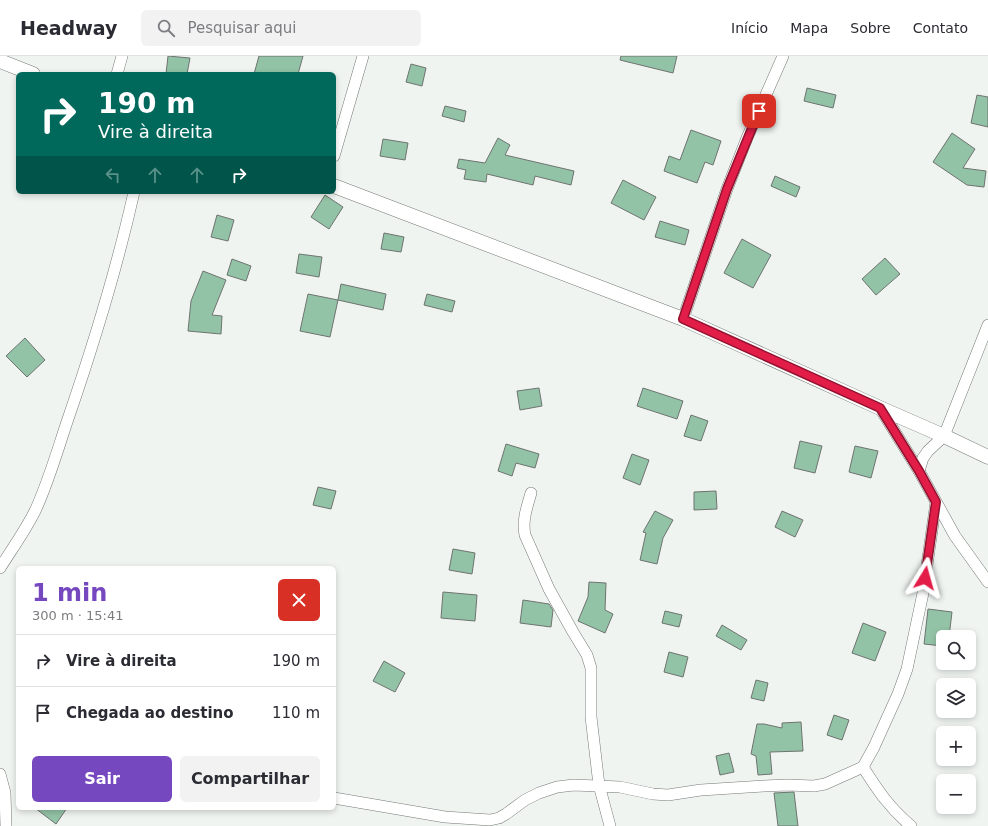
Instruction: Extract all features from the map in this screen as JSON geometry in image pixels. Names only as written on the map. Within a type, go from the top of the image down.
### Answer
[{"type":"street","points":[[118,72],[122,56]]},
{"type":"street","points":[[336,149],[363,56]]},
{"type":"street","points":[[683,319],[727,189],[747,138],[783,56]]},
{"type":"street","points":[[0,61],[28,72]]},
{"type":"street","points":[[336,187],[683,319],[988,457]]},
{"type":"street","points":[[0,568],[34,511],[45,486],[81,382],[106,302],[128,221],[134,194]]},
{"type":"street","points":[[919,471],[928,451],[944,436],[988,325]]},
{"type":"street","points":[[880,408],[919,471],[955,536],[988,582]]},
{"type":"street","points":[[531,493],[524,516],[523,527],[525,535],[549,589],[587,655],[591,668],[591,717],[600,785],[610,826]]},
{"type":"street","points":[[336,798],[445,817],[490,820],[499,818],[525,800],[539,793],[558,786],[600,785],[668,795],[701,790],[764,786],[814,786],[825,784],[863,767],[874,747],[898,694],[907,669],[923,593],[936,502]]},
{"type":"street","points":[[863,767],[880,795],[898,815],[911,826]]},
{"type":"street","points":[[0,774],[5,793],[6,826]]},
{"type":"building","points":[[168,56],[190,58],[187,72],[166,72]]},
{"type":"building","points":[[259,56],[303,56],[299,72],[255,72]]},
{"type":"building","points":[[621,56],[677,56],[673,73],[620,60]]},
{"type":"building","points":[[411,64],[426,68],[422,86],[406,82]]},
{"type":"building","points":[[807,88],[836,95],[833,108],[804,101]]},
{"type":"building","points":[[977,95],[988,97],[988,127],[971,123]]},
{"type":"building","points":[[445,106],[466,111],[464,122],[442,116]]},
{"type":"building","points":[[691,130],[721,141],[713,165],[705,162],[697,183],[664,171],[669,156],[680,160]]},
{"type":"building","points":[[952,133],[975,149],[963,168],[986,171],[984,187],[967,185],[933,162]]},
{"type":"building","points":[[498,138],[510,145],[505,155],[574,171],[571,185],[535,176],[533,185],[487,174],[486,182],[464,179],[466,170],[457,168],[459,159],[485,163]]},
{"type":"building","points":[[383,139],[408,143],[405,160],[380,156]]},
{"type":"building","points":[[775,176],[800,187],[796,197],[771,186]]},
{"type":"building","points":[[623,180],[656,197],[644,220],[611,203]]},
{"type":"building","points":[[325,195],[343,207],[329,229],[311,217]]},
{"type":"building","points":[[217,215],[234,220],[228,241],[211,237]]},
{"type":"building","points":[[660,221],[689,230],[685,245],[655,237]]},
{"type":"building","points":[[384,233],[404,237],[401,252],[381,249]]},
{"type":"building","points":[[742,239],[771,255],[753,288],[724,273]]},
{"type":"building","points":[[299,254],[322,257],[319,277],[296,273]]},
{"type":"building","points":[[885,258],[900,274],[876,295],[862,279]]},
{"type":"building","points":[[232,259],[251,266],[246,281],[227,275]]},
{"type":"building","points":[[203,271],[226,280],[212,315],[222,316],[221,334],[188,331],[191,301]]},
{"type":"building","points":[[341,284],[386,294],[383,310],[338,300]]},
{"type":"building","points":[[308,294],[338,300],[330,337],[300,331]]},
{"type":"building","points":[[427,294],[455,301],[452,312],[424,305]]},
{"type":"building","points":[[25,338],[45,360],[27,377],[6,356]]},
{"type":"building","points":[[539,388],[542,406],[520,410],[517,391]]},
{"type":"building","points":[[643,388],[683,401],[677,419],[637,406]]},
{"type":"building","points":[[691,415],[708,421],[701,441],[684,436]]},
{"type":"building","points":[[800,441],[822,446],[815,473],[794,468]]},
{"type":"building","points":[[506,444],[539,454],[535,468],[516,463],[512,476],[498,471]]},
{"type":"building","points":[[855,446],[878,451],[871,478],[849,472]]},
{"type":"building","points":[[632,454],[649,460],[640,485],[623,478]]},
{"type":"building","points":[[318,487],[336,491],[331,509],[313,505]]},
{"type":"building","points":[[716,491],[717,509],[694,510],[694,492]]},
{"type":"building","points":[[655,511],[673,520],[663,538],[657,564],[640,560],[646,533],[643,532]]},
{"type":"building","points":[[782,511],[803,520],[795,537],[775,527]]},
{"type":"building","points":[[453,549],[475,553],[472,574],[449,570]]},
{"type":"building","points":[[589,582],[606,583],[605,610],[613,614],[605,633],[578,621],[588,597]]},
{"type":"building","points":[[443,592],[477,595],[475,621],[441,618]]},
{"type":"building","points":[[523,600],[549,604],[553,610],[551,627],[520,623]]},
{"type":"building","points":[[928,609],[952,612],[950,630],[936,630],[936,645],[924,644]]},
{"type":"building","points":[[665,611],[682,615],[679,627],[662,623]]},
{"type":"building","points":[[863,623],[886,632],[875,661],[852,653]]},
{"type":"building","points":[[722,625],[747,640],[741,650],[716,636]]},
{"type":"building","points":[[669,652],[688,657],[683,677],[664,672]]},
{"type":"building","points":[[384,661],[405,673],[395,692],[373,681]]},
{"type":"building","points":[[756,680],[768,683],[764,701],[751,698]]},
{"type":"building","points":[[834,715],[849,720],[842,740],[827,735]]},
{"type":"building","points":[[801,722],[803,751],[770,752],[772,774],[758,775],[756,756],[751,754],[757,724],[782,728],[782,723]]},
{"type":"building","points":[[729,753],[734,772],[720,775],[716,756]]},
{"type":"building","points":[[794,792],[798,826],[778,826],[774,793]]},
{"type":"building","points":[[38,810],[66,810],[56,824]]},
{"type":"route","points":[[759,111],[727,189],[683,319],[880,408],[919,471],[936,502],[925,578]]}]
